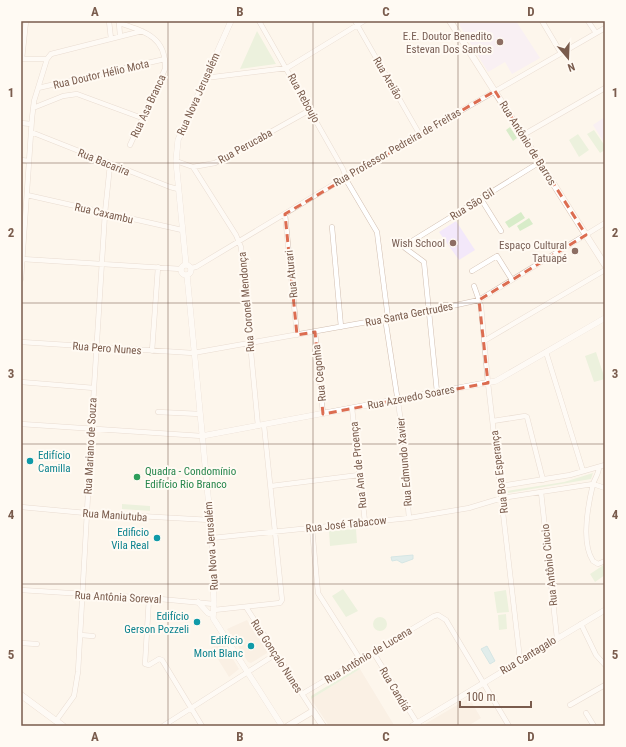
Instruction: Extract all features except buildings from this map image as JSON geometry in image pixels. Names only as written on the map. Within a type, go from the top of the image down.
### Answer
[{"type":"main road","name":"Rua Antônio de Barros","points":[[450,21],[605,265]]},
{"type":"main road","points":[[21,696],[63,726]]},
{"type":"main road","points":[[288,726],[311,712]]},
{"type":"main road","name":"Rua Gonçalo Nunes","points":[[311,712],[323,726]]},
{"type":"street","points":[[26,21],[22,59],[47,59]]},
{"type":"street","points":[[109,21],[111,39]]},
{"type":"street","name":"Rua Nova Jerusalém","points":[[186,267],[176,161],[178,140],[181,130],[231,21]]},
{"type":"street","name":"Rua Reboujo","points":[[259,21],[287,68],[346,177]]},
{"type":"street","points":[[205,78],[287,68],[356,23],[364,21]]},
{"type":"street","points":[[542,21],[561,53]]},
{"type":"street","points":[[588,21],[596,33]]},
{"type":"street","points":[[119,22],[120,36]]},
{"type":"street","name":"Rua Asa Branca","points":[[119,22],[150,33],[157,41],[165,59],[165,69],[130,145]]},
{"type":"street","name":"Rua Areião","points":[[356,23],[420,135]]},
{"type":"street","name":"Rua Professor Pedreira de Freitas","points":[[22,259],[158,267],[196,267],[346,177],[605,28]]},
{"type":"street","points":[[21,279],[31,124],[33,108],[47,59],[51,54],[144,30]]},
{"type":"street","name":"Rua Doutor Hélio Mota","points":[[38,88],[165,59]]},
{"type":"street","points":[[523,135],[605,88]]},
{"type":"street","points":[[33,108],[63,96],[77,94],[142,118]]},
{"type":"street","name":"Rua Perucaba","points":[[193,167],[219,161],[310,110]]},
{"type":"street","points":[[21,123],[31,124]]},
{"type":"street","name":"Rua Bacarira","points":[[31,132],[110,165],[178,189]]},
{"type":"street","points":[[21,160],[29,161]]},
{"type":"street","points":[[176,161],[193,167]]},
{"type":"street","name":"Rua São Gil","points":[[429,311],[424,262],[404,246],[540,162]]},
{"type":"street","name":"Rua Mariano de Souza","points":[[56,721],[74,696],[80,635],[81,595],[105,213],[110,165]]},
{"type":"street","name":"Rua Coronel Mendonça","points":[[193,167],[239,242],[242,250],[250,344],[271,486],[282,602],[214,610]]},
{"type":"street","name":"Rua Edmundo Xavier","points":[[346,177],[348,184],[377,232],[388,318],[386,324],[398,400],[409,518]]},
{"type":"street","name":"Rua Caxambu","points":[[27,195],[182,230]]},
{"type":"street","points":[[480,199],[501,231]]},
{"type":"street","name":"Rua Aturari","points":[[285,214],[297,335]]},
{"type":"street","name":"Rua Santa Gertrudes","points":[[194,353],[429,311],[479,300],[605,223]]},
{"type":"street","points":[[332,227],[341,327]]},
{"type":"street","points":[[472,271],[497,256],[512,280]]},
{"type":"street","points":[[152,351],[158,267]]},
{"type":"street","points":[[186,267],[190,272],[187,275],[182,274],[186,267]]},
{"type":"street","points":[[484,341],[605,270]]},
{"type":"street","name":"Rua Nova Jerusalém","points":[[187,275],[212,538],[214,620],[282,726]]},
{"type":"street","name":"Rua Boa Esperança","points":[[474,286],[479,300],[520,660]]},
{"type":"street","points":[[429,311],[437,392]]},
{"type":"street","name":"Rua Azevedo Soares","points":[[202,436],[496,381],[605,318]]},
{"type":"street","name":"Rua Cegonha","points":[[315,332],[323,414]]},
{"type":"street","name":"Rua Pero Nunes","points":[[21,342],[194,353]]},
{"type":"street","points":[[546,352],[583,471]]},
{"type":"street","points":[[21,382],[94,388]]},
{"type":"street","name":"Rua Ana de Proença","points":[[352,408],[364,522]]},
{"type":"street","points":[[158,412],[200,414]]},
{"type":"street","points":[[493,421],[525,416],[527,417],[543,480]]},
{"type":"street","points":[[21,424],[92,430],[202,436]]},
{"type":"street","points":[[501,486],[543,480],[605,465]]},
{"type":"street","points":[[599,467],[593,484],[587,521],[587,547],[593,561],[598,564],[605,561]]},
{"type":"street","points":[[271,486],[359,475]]},
{"type":"street","points":[[593,484],[605,488]]},
{"type":"street","name":"Rua José Tabacow","points":[[212,538],[409,518],[469,508],[502,498],[593,484]]},
{"type":"street","name":"Rua Antônio Ciucio","points":[[541,492],[557,638]]},
{"type":"street","name":"Rua Maniutuba","points":[[21,507],[86,513],[210,520]]},
{"type":"street","points":[[312,528],[318,593],[360,660]]},
{"type":"street","name":"Rua Antônia Soreval","points":[[21,590],[198,602],[214,610]]},
{"type":"street","points":[[149,598],[145,664],[149,665],[159,659],[162,660],[202,726]]},
{"type":"street","points":[[198,602],[208,613],[214,610]]},
{"type":"street","name":"Rua Gonçalo Nunes","points":[[246,607],[309,704],[311,712]]},
{"type":"street","name":"Rua Cantagalo","points":[[416,725],[483,682],[605,610]]},
{"type":"street","name":"Rua Antônio de Lucena","points":[[302,694],[438,615],[446,620],[483,682]]},
{"type":"street","points":[[581,624],[596,655],[605,664]]},
{"type":"street","points":[[80,635],[93,636]]},
{"type":"street","points":[[21,643],[37,644]]},
{"type":"street","name":"Rua Candiá","points":[[373,652],[416,725]]},
{"type":"street","points":[[163,726],[276,654]]},
{"type":"street","points":[[483,682],[509,726]]},
{"type":"street","points":[[570,705],[605,685]]},
{"type":"street","points":[[586,713],[594,726]]},
{"type":"highlighted area","points":[[495,91],[586,235],[479,300],[488,383],[323,414],[315,332],[297,335],[285,214]]},
{"type":"shaded area","name":"E.E. Doutor Benedito Estevan Dos Santos","points":[[460,21],[516,21],[540,58],[512,74],[505,62],[488,72],[460,26]]},
{"type":"shaded area","points":[[605,117],[605,144],[593,125]]},
{"type":"shaded area","points":[[456,221],[475,250],[459,260],[439,232]]},
{"type":"shaded area","points":[[247,620],[267,651],[267,653],[251,663],[248,662],[227,629]]},
{"type":"shaded area","points":[[222,641],[239,669],[229,677],[211,648]]},
{"type":"shaded area","points":[[360,669],[394,725],[393,726],[329,726],[311,699]]},
{"type":"shaded area","points":[[469,698],[481,718],[468,726],[427,726],[425,724]]},
{"type":"green space","points":[[257,31],[276,64],[240,69]]},
{"type":"green space","points":[[510,127],[517,138],[513,141],[506,130]]},
{"type":"green space","points":[[594,130],[605,146],[605,150],[600,153],[587,134]]},
{"type":"green space","points":[[578,134],[589,150],[579,157],[569,140]]},
{"type":"green space","points":[[521,212],[525,218],[509,228],[505,222]]},
{"type":"green space","points":[[529,218],[533,224],[520,231],[517,226]]},
{"type":"green space","points":[[596,352],[605,379],[594,382],[585,356]]},
{"type":"green space","points":[[593,473],[591,479],[508,493],[507,491],[564,482]]},
{"type":"green space","points":[[122,504],[150,506],[150,511],[122,509]]},
{"type":"green space","points":[[356,529],[357,543],[330,546],[329,531]]},
{"type":"green space","points":[[605,564],[605,575],[595,582],[590,574]]},
{"type":"green space","points":[[343,589],[358,611],[346,617],[332,596]]},
{"type":"green space","points":[[506,590],[509,612],[497,613],[494,592]]},
{"type":"green space","points":[[506,614],[507,629],[499,630],[498,615]]},
{"type":"green space","points":[[380,617],[385,619],[387,624],[385,629],[380,631],[375,629],[373,624],[375,619]]},
{"type":"green space","points":[[359,667],[360,669],[311,699],[311,696]]},
{"type":"water","points":[[413,555],[413,559],[402,563],[397,560],[392,561],[391,557]]},
{"type":"water","points":[[487,646],[495,661],[490,664],[481,649]]},
{"type":"place","name":"E.E. Doutor Benedito Estevan Dos Santos","points":[[500,42]]},
{"type":"place","name":"Wish School","points":[[453,243]]},
{"type":"place","name":"Espaço Cultural Tatuapé","points":[[575,251]]},
{"type":"place","name":"Edifício Camilla","points":[[30,461]]},
{"type":"place","name":"Quadra - Condomínio Edifício Rio Branco","points":[[137,477]]},
{"type":"place","name":"Edificio Vila Real","points":[[157,538]]},
{"type":"place","name":"Edifício Gerson Pozzeli","points":[[197,622]]},
{"type":"place","name":"Edifício Mont Blanc","points":[[251,646]]}]
